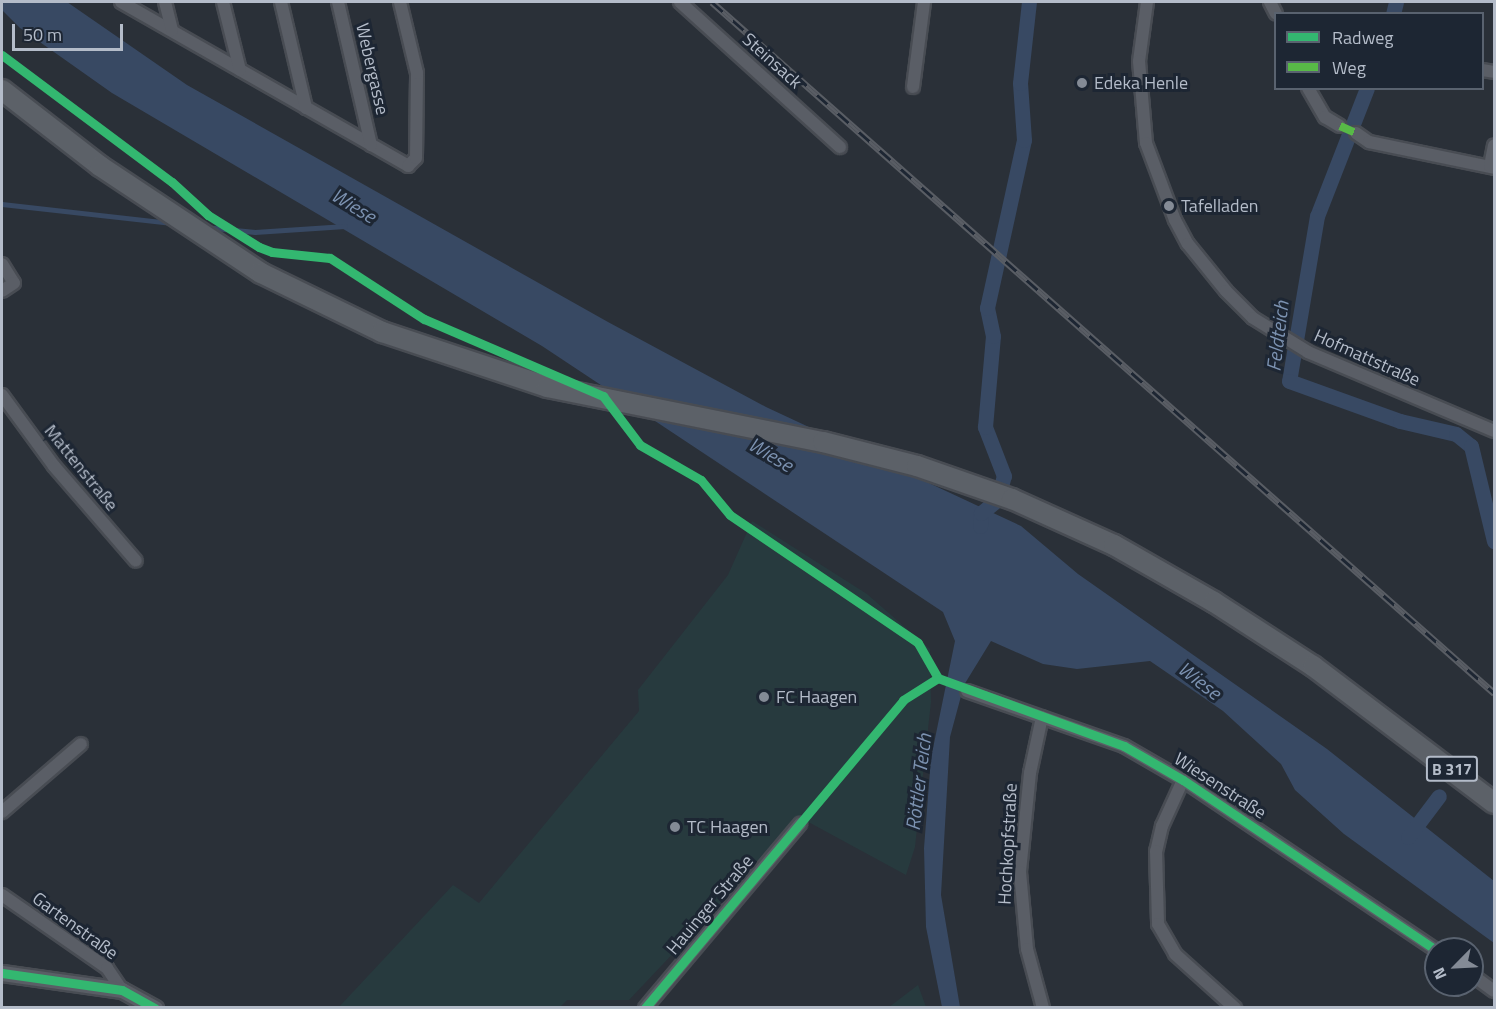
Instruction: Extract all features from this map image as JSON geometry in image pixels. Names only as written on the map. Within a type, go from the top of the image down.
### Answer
[{"type":"main road","name":"B 317","points":[[2,90],[161,207],[261,273],[381,332],[492,371],[591,397],[844,447],[917,466],[1012,499],[1113,545],[1188,586],[1313,666],[1409,735],[1494,803]]},
{"type":"street","points":[[121,2],[408,166],[416,158],[417,73],[400,2]]},
{"type":"street","points":[[165,2],[172,30]]},
{"type":"street","points":[[223,2],[240,70]]},
{"type":"street","points":[[281,2],[306,108]]},
{"type":"street","name":"Webergasse","points":[[338,2],[371,145]]},
{"type":"street","name":"Steinsack","points":[[680,2],[840,147]]},
{"type":"street","points":[[913,87],[924,2]]},
{"type":"street","name":"Hofmattstraße","points":[[1147,2],[1139,61],[1140,103],[1146,143],[1166,201],[1188,244],[1226,291],[1253,318],[1308,352],[1494,431]]},
{"type":"street","points":[[1309,90],[1325,117],[1340,126]]},
{"type":"street","points":[[1356,133],[1369,142],[1492,167],[1494,145]]},
{"type":"street","points":[[2,264],[14,283],[2,291]]},
{"type":"street","name":"Mattenstraße","points":[[2,395],[54,466],[136,561]]},
{"type":"street","name":"Wiesenstraße","points":[[967,691],[1124,746],[1183,780],[1424,942]]},
{"type":"street","name":"Hochkopfstraße","points":[[1042,717],[1030,773],[1020,872],[1027,950],[1043,1008]]},
{"type":"street","points":[[2,812],[81,744]]},
{"type":"street","points":[[1183,780],[1162,826],[1156,850],[1158,924],[1175,954],[1235,1008]]},
{"type":"street","name":"Hauinger Straße","points":[[645,1008],[800,824]]},
{"type":"street","name":"Gartenstraße","points":[[2,895],[107,968],[122,990]]},
{"type":"street","points":[[2,973],[122,990],[155,1008]]},
{"type":"green space","points":[[752,521],[867,594],[930,649],[931,702],[915,847],[906,875],[801,818],[629,1000],[567,1000],[559,1008],[338,1008],[453,885],[479,903],[639,711],[638,690],[728,575]]},
{"type":"green space","points":[[918,985],[926,1007],[889,1007]]},
{"type":"water","name":"Wiese","points":[[2,2],[67,2],[187,85],[608,322],[766,407],[1021,526],[1078,574],[1327,749],[1494,881],[1494,943],[1344,834],[1295,790],[1281,764],[1223,711],[1150,661],[1077,669],[1043,664],[991,641],[964,685],[950,737],[941,895],[960,1007],[942,1007],[926,927],[924,848],[931,758],[955,641],[943,612],[542,346],[112,93],[20,28],[2,10]]},
{"type":"waterway","points":[[980,526],[981,513],[997,500],[1004,476],[985,427],[993,336],[987,308],[1024,140],[1020,83],[1029,2]]},
{"type":"waterway","name":"Feldteich","points":[[1394,12],[1396,2]]},
{"type":"waterway","name":"Feldteich","points":[[1366,90],[1317,216],[1289,381],[1400,421],[1456,434],[1471,446],[1494,541]]},
{"type":"waterway","points":[[2,204],[172,223]]},
{"type":"waterway","points":[[204,227],[255,232],[345,226]]},
{"type":"waterway","name":"Feldteich","points":[[1408,837],[1439,796]]},
{"type":"railway","points":[[712,2],[1494,693]]},
{"type":"marked path","points":[[1340,126],[1356,133]]},
{"type":"cycle path","points":[[2,55],[172,182],[208,215],[259,247],[272,252],[330,258],[424,319],[603,396],[640,445],[701,480],[730,515],[918,643],[938,678],[1124,746],[1183,780],[1424,942]]},
{"type":"cycle path","points":[[645,1008],[903,700],[938,678]]},
{"type":"cycle path","points":[[2,973],[122,990],[155,1008]]},
{"type":"place","name":"Edeka Henle","points":[[1082,83]]},
{"type":"place","name":"Tafelladen","points":[[1169,206]]},
{"type":"place","name":"FC Haagen","points":[[764,697]]},
{"type":"place","name":"TC Haagen","points":[[675,827]]},
{"type":"water label","name":"Röttler Teich","points":[[918,782]]}]
